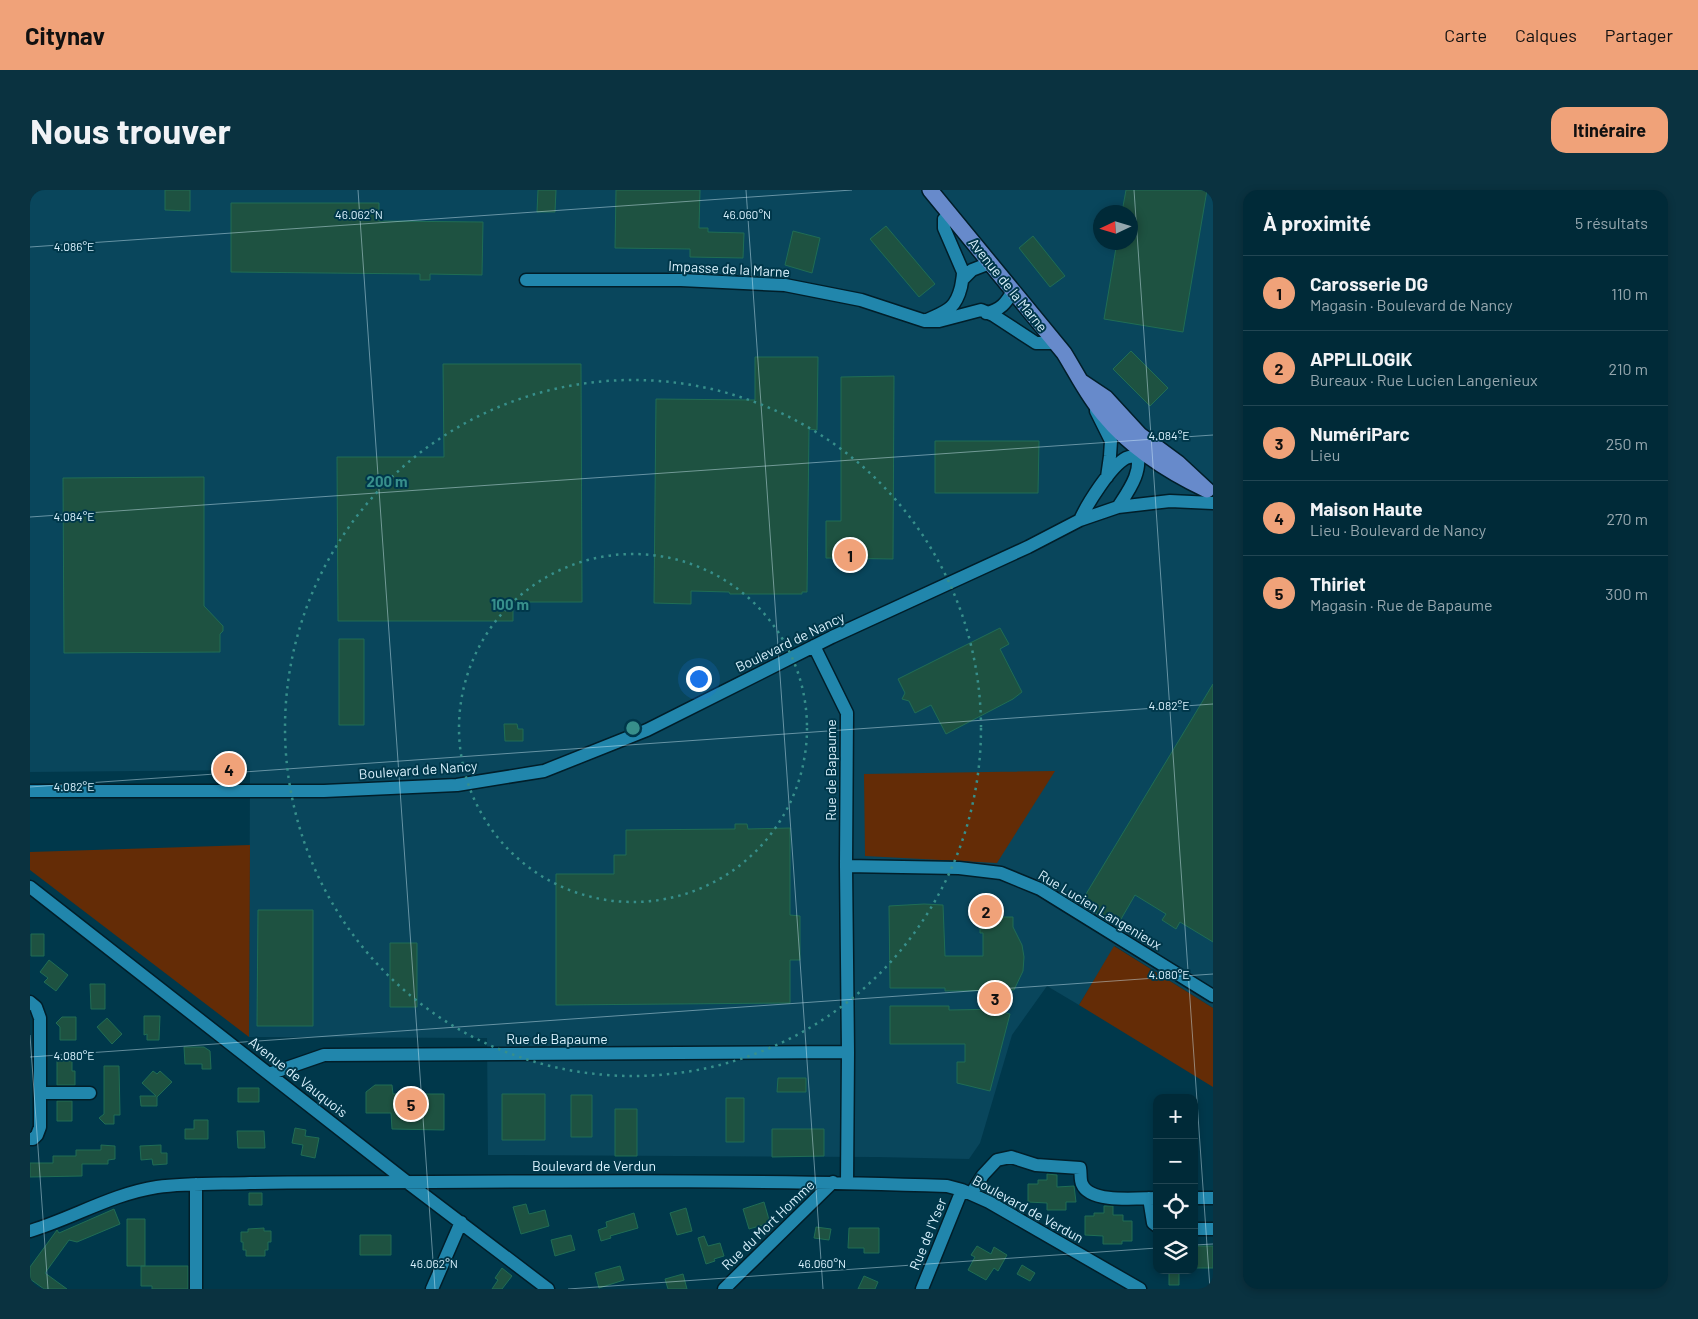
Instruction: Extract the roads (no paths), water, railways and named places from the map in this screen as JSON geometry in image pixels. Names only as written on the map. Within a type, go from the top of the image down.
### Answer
[{"type":"main road","name":"Avenue de la Marne","points":[[930,190],[1064,353],[1104,415],[1140,451],[1177,476],[1211,495]]},
{"type":"main road","name":"Avenue de la Marne","points":[[1082,382],[1106,398],[1140,435],[1164,453],[1211,495]]},
{"type":"street","points":[[950,214],[944,219],[944,228],[964,278]]},
{"type":"street","points":[[925,321],[948,310],[958,300],[964,278],[972,270],[990,262]]},
{"type":"street","name":"Impasse de la Marne","points":[[526,280],[681,280],[785,285],[861,300],[925,321],[939,321],[981,310],[986,312],[997,311],[1005,304],[1013,291]]},
{"type":"street","points":[[986,312],[1036,343],[1056,343]]},
{"type":"street","points":[[1082,382],[1111,441],[1106,477]]},
{"type":"street","points":[[1118,507],[1136,476],[1140,451],[1125,420]]},
{"type":"street","points":[[1080,520],[1087,505],[1106,477],[1119,463],[1140,451],[1164,453]]},
{"type":"street","name":"Boulevard de Nancy","points":[[30,791],[334,791],[457,785],[544,771],[647,730],[814,646],[1028,547],[1080,520],[1118,507],[1211,495]]},
{"type":"street","name":"Rue de Bapaume","points":[[814,646],[847,713],[847,1183]]},
{"type":"street","name":"Rue Lucien Langenieux","points":[[846,866],[959,868],[1001,873],[1040,889],[1213,996]]},
{"type":"street","name":"Avenue de Vauquois","points":[[30,887],[407,1182],[548,1289]]},
{"type":"street","points":[[30,1002],[36,1007],[40,1018],[40,1127],[37,1135],[30,1139]]},
{"type":"street","name":"Rue de Bapaume","points":[[269,1074],[324,1055],[848,1052]]},
{"type":"street","points":[[40,1092],[90,1094]]},
{"type":"street","name":"Rue de l'Yser","points":[[922,1289],[967,1192],[997,1160],[1011,1157],[1036,1165],[1080,1168],[1082,1184],[1087,1191],[1098,1196],[1153,1198]]},
{"type":"street","name":"Boulevard de Verdun","points":[[30,1231],[59,1222],[114,1198],[156,1187],[196,1184],[646,1181],[833,1182],[947,1186],[967,1192],[1140,1289]]},
{"type":"street","name":"Rue du Mort Homme","points":[[724,1289],[833,1182]]},
{"type":"street","points":[[196,1184],[196,1289]]},
{"type":"street","points":[[1198,1198],[1213,1198]]},
{"type":"street","points":[[432,1289],[461,1222]]},
{"type":"street","points":[[1198,1229],[1213,1229]]},
{"type":"place","name":"Carosserie DG","points":[[850,555]]},
{"type":"place","name":"Maison Haute","points":[[229,769]]},
{"type":"place","name":"APPLILOGIK","points":[[986,911]]},
{"type":"place","name":"NumériParc","points":[[995,998]]},
{"type":"place","name":"Thiriet","points":[[411,1104]]}]
